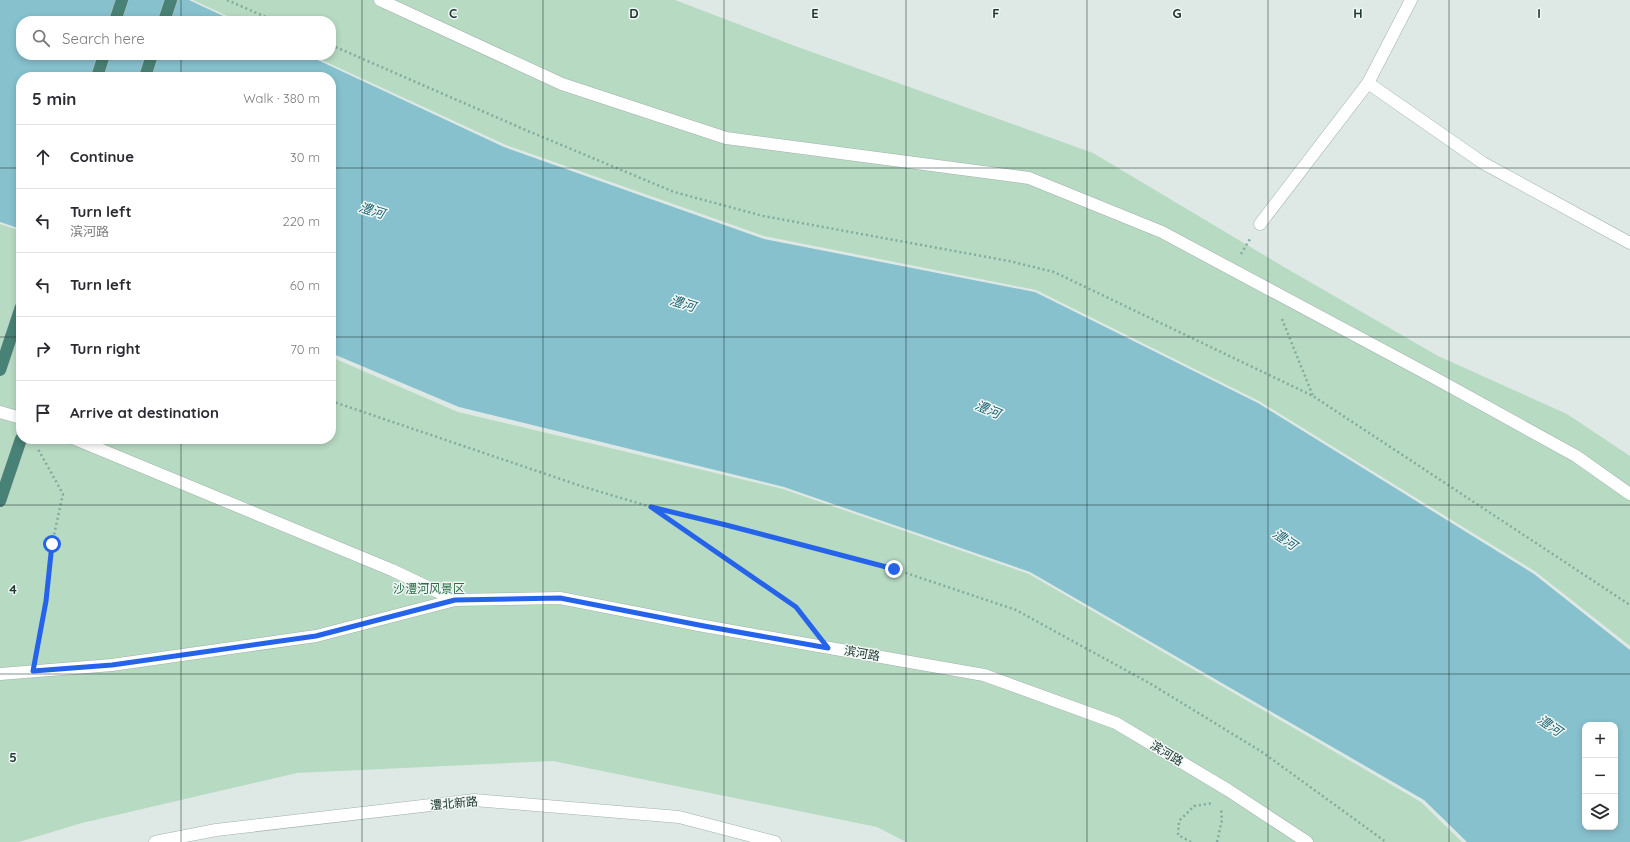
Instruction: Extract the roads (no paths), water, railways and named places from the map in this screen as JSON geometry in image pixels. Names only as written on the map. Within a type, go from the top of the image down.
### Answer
[{"type":"highway","points":[[117,16],[122,0]]},
{"type":"highway","points":[[166,16],[171,0]]},
{"type":"highway","points":[[99,72],[102,60]]},
{"type":"highway","points":[[147,72],[150,60]]},
{"type":"highway","points":[[0,370],[16,321]]},
{"type":"highway","points":[[0,501],[19,444]]},
{"type":"street","points":[[380,0],[562,84],[726,138],[1029,178],[1162,232],[1426,373],[1576,456],[1630,494]]},
{"type":"street","points":[[1260,224],[1368,83],[1411,0]]},
{"type":"street","points":[[1368,83],[1483,163],[1630,243]]},
{"type":"street","points":[[0,412],[16,417]]},
{"type":"street","points":[[87,444],[392,570],[455,600]]},
{"type":"street","name":"滨河路","points":[[0,674],[112,665],[316,636],[455,600],[560,598],[704,626],[984,674],[1116,722],[1228,790],[1307,842]]},
{"type":"street","name":"澧北新路","points":[[155,842],[216,830],[474,800],[678,817],[775,842]]},
{"type":"water","name":"澧河","points":[[0,0],[189,0],[223,16],[16,16],[16,60],[318,60],[504,147],[764,239],[1035,292],[1258,403],[1534,574],[1630,650],[1630,842],[1467,842],[1424,800],[1030,572],[784,487],[459,407],[336,355],[336,72],[16,72],[16,227],[0,222]]},
{"type":"park label","name":"沙澧河风景区","points":[[429,588]]}]
